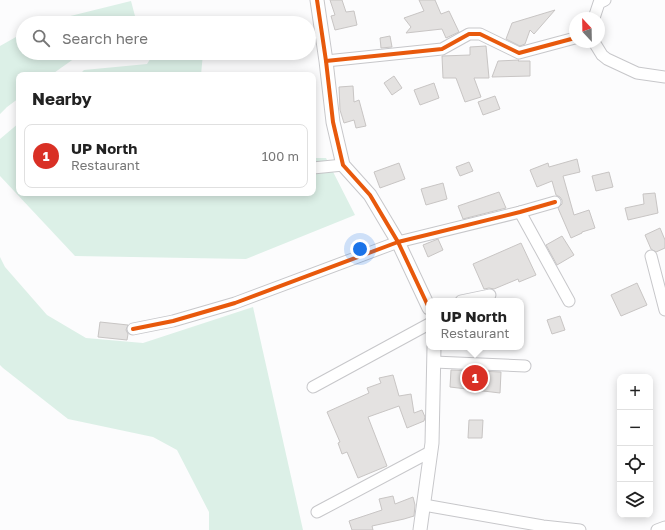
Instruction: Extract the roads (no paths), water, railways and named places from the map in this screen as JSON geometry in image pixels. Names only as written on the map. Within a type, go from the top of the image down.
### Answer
[{"type":"street","points":[[317,0],[333,122],[343,165],[370,195],[398,242],[426,301]]},
{"type":"street","points":[[596,12],[599,3],[604,0]]},
{"type":"street","points":[[326,61],[442,49],[469,34],[480,34],[519,54],[569,40]]},
{"type":"street","points":[[598,48],[602,55],[608,59],[638,73],[665,77]]},
{"type":"street","points":[[316,168],[343,165]]},
{"type":"street","points":[[133,329],[173,321],[236,303],[398,242],[555,202]]},
{"type":"street","points":[[520,212],[569,301]]},
{"type":"street","points":[[651,256],[665,310]]},
{"type":"street","points":[[478,298],[490,296]]},
{"type":"street","points":[[313,387],[426,326]]},
{"type":"street","points":[[420,530],[430,452],[434,350]]},
{"type":"street","points":[[434,362],[525,366]]},
{"type":"street","points":[[317,512],[430,452]]},
{"type":"street","points":[[424,505],[544,528],[580,530]]},
{"type":"street","points":[[657,530],[665,527]]},
{"type":"place","name":"UP North","points":[[475,378]]}]
